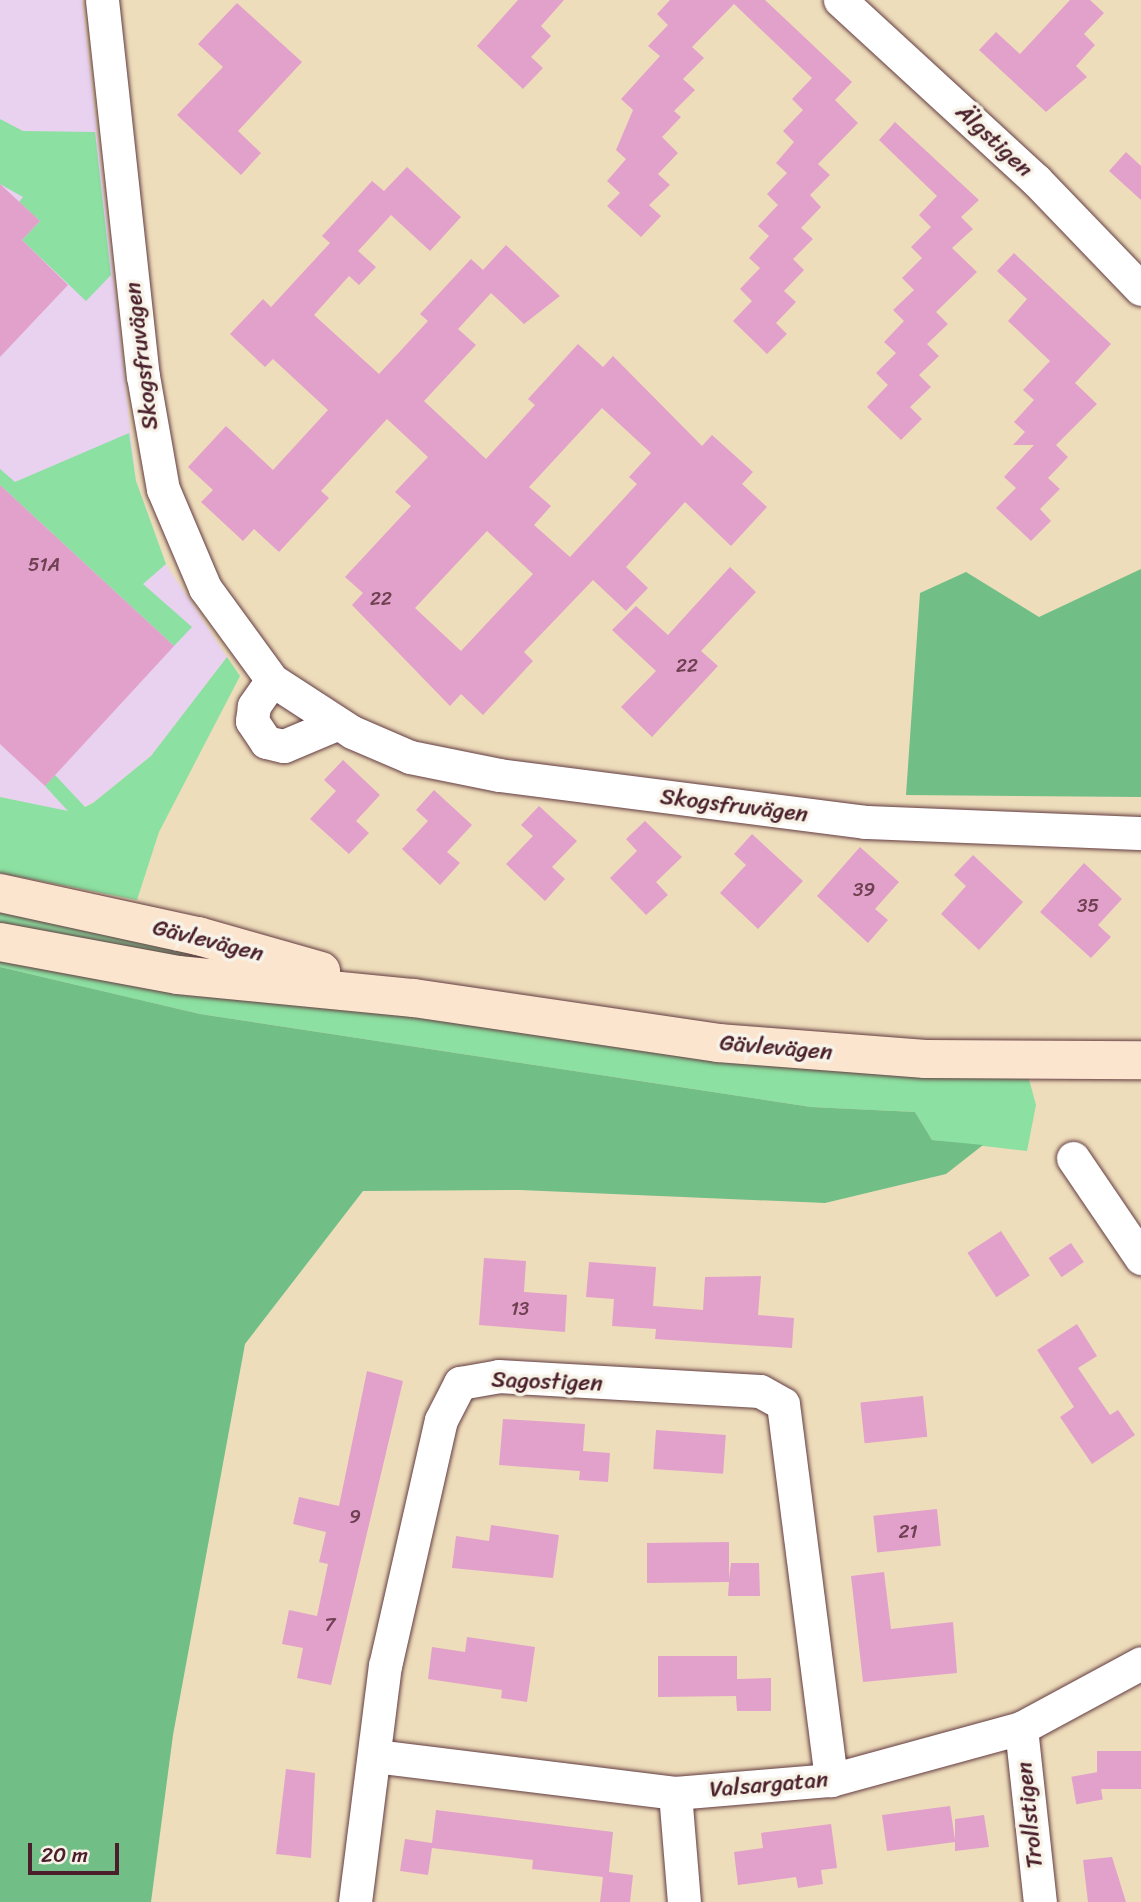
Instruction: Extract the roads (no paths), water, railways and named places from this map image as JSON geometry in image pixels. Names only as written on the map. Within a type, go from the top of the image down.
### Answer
[{"type":"main road","name":"Gävlevägen","points":[[0,893],[198,936],[414,998]]},
{"type":"main road","name":"Gävlevägen","points":[[0,942],[178,975],[414,998],[790,1050],[925,1059],[1141,1059]]},
{"type":"street","name":"Skogsfruvägen","points":[[102,0],[146,402],[163,489],[205,588],[272,680],[336,724],[420,759],[572,786],[865,822],[1141,833]]},
{"type":"street","name":"Älgstigen","points":[[840,0],[1036,180],[1141,289]]},
{"type":"street","points":[[272,680],[254,706],[252,721],[266,742],[284,746],[336,724]]},
{"type":"street","points":[[1073,1158],[1141,1258]]},
{"type":"street","name":"Sagostigen","points":[[355,1902],[385,1666],[441,1420],[460,1383],[498,1376],[760,1391],[783,1404],[831,1780]]},
{"type":"street","name":"Valsargatan","points":[[375,1756],[675,1793],[831,1780],[1021,1728],[1141,1663]]},
{"type":"street","name":"Trollstigen","points":[[1021,1728],[1040,1902]]},
{"type":"street","points":[[675,1793],[684,1902]]}]
